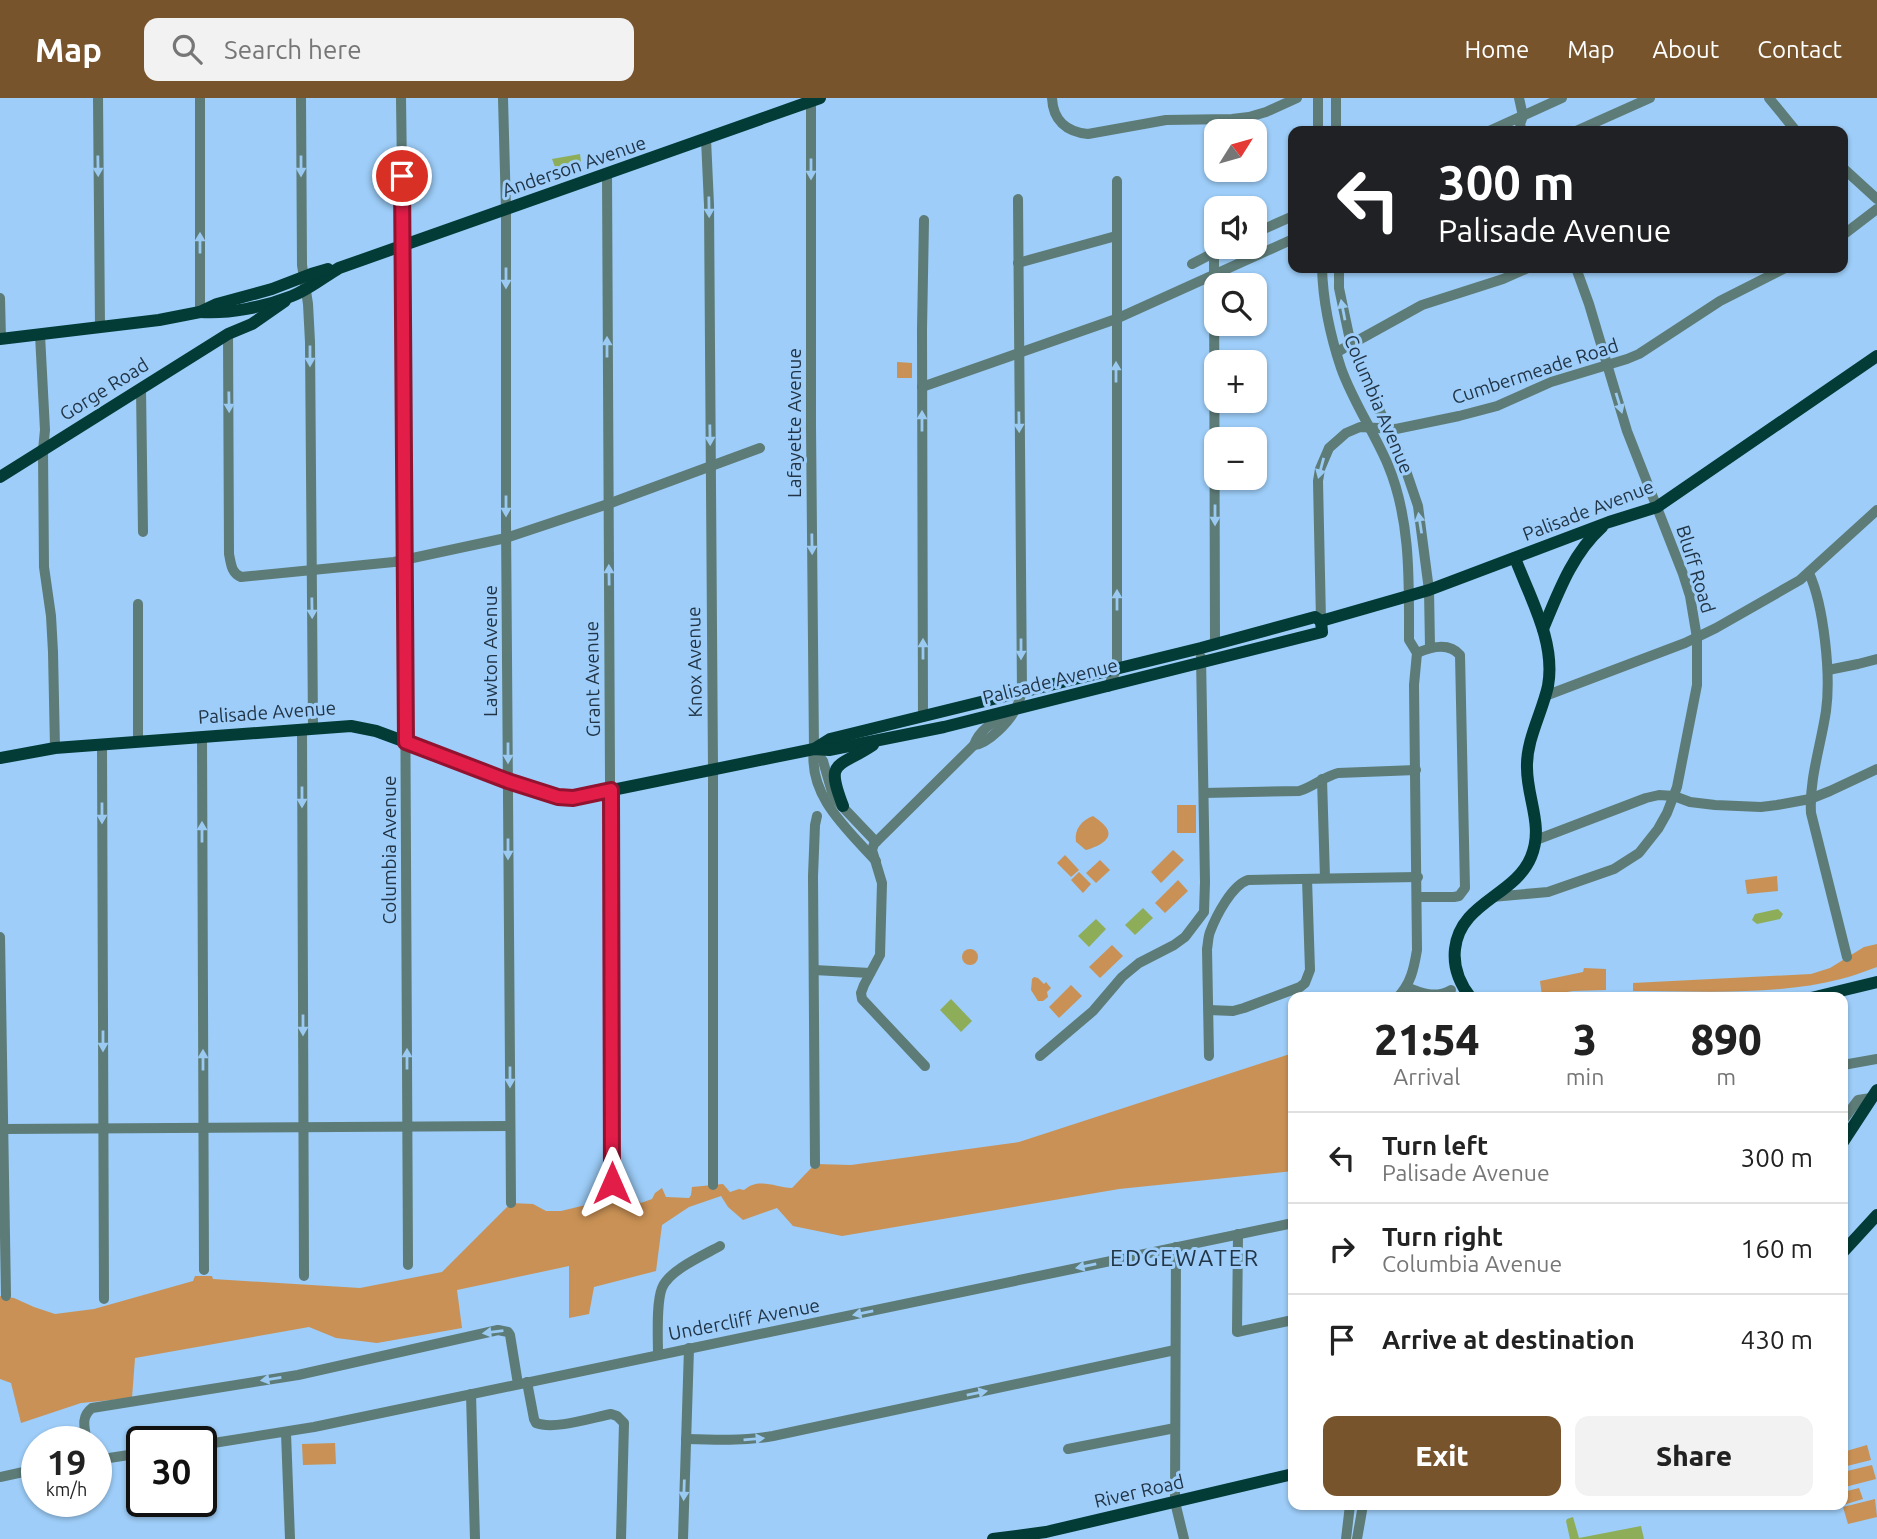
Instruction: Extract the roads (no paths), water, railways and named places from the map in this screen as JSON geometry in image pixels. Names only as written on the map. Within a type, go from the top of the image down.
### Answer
[{"type":"main road","name":"Anderson Avenue","points":[[1,339],[159,320],[200,312],[217,304],[305,282],[328,269],[339,268],[506,210],[814,99]]},
{"type":"main road","name":"Anderson Avenue","points":[[200,312],[217,313],[256,306],[294,295],[305,282]]},
{"type":"main road","name":"Gorge Road","points":[[228,334],[272,289]]},
{"type":"main road","name":"Gorge Road","points":[[0,477],[228,334],[252,324],[294,295]]},
{"type":"main road","name":"Palisade Avenue","points":[[814,749],[830,739],[1200,649],[1315,617],[1321,621],[1409,596],[1657,507],[1877,356]]},
{"type":"main road","points":[[1543,629],[1561,585],[1585,546],[1593,535],[1609,522]]},
{"type":"main road","points":[[1467,992],[1455,969],[1454,956],[1455,942],[1464,922],[1522,873],[1529,863],[1536,840],[1536,820],[1527,765],[1550,671],[1543,629],[1515,558]]},
{"type":"main road","name":"Palisade Avenue","points":[[0,758],[55,748],[337,726],[362,727],[508,781],[558,797],[573,798],[814,749],[829,750],[883,740],[1016,710],[1322,632],[1321,621]]},
{"type":"main road","points":[[843,806],[834,783],[838,765],[897,729],[918,725],[923,717]]},
{"type":"main road","points":[[1836,992],[1877,982]]},
{"type":"main road","points":[[1848,1134],[1874,1094]]},
{"type":"main road","points":[[1848,1247],[1877,1215]]},
{"type":"main road","name":"River Road","points":[[993,1539],[1046,1532],[1288,1475]]},
{"type":"street","points":[[98,98],[100,327]]},
{"type":"street","points":[[200,98],[200,312]]},
{"type":"street","points":[[301,98],[302,265],[310,342],[311,570],[303,1128],[304,1276]]},
{"type":"street","name":"Columbia Avenue","points":[[401,98],[408,1265]]},
{"type":"street","name":"Lawton Avenue","points":[[503,98],[506,210],[511,1203]]},
{"type":"street","points":[[1052,98],[1056,118],[1069,130],[1088,134],[1166,120],[1232,120],[1266,112],[1297,98]]},
{"type":"street","points":[[1318,98],[1318,126]]},
{"type":"street","points":[[1336,98],[1336,126]]},
{"type":"street","points":[[1519,98],[1523,116],[1521,126]]},
{"type":"street","points":[[1500,126],[1562,98]]},
{"type":"street","points":[[1587,126],[1650,98]]},
{"type":"street","points":[[1769,98],[1790,126]]},
{"type":"street","name":"Lafayette Avenue","points":[[814,99],[811,443],[813,763],[826,804],[876,861]]},
{"type":"street","name":"Knox Avenue","points":[[706,139],[709,205],[713,771],[713,1185]]},
{"type":"street","points":[[1848,173],[1877,199]]},
{"type":"street","name":"Grant Avenue","points":[[607,174],[612,1183]]},
{"type":"street","points":[[1108,687],[1117,668],[1117,181]]},
{"type":"street","points":[[926,1066],[862,999],[861,993],[880,955],[882,883],[872,850],[876,842],[974,745],[976,737],[992,722],[1016,710],[1022,692],[1018,199]]},
{"type":"street","points":[[1848,231],[1877,208]]},
{"type":"street","points":[[1267,228],[1288,218]]},
{"type":"street","points":[[923,717],[924,220]]},
{"type":"street","points":[[1018,263],[1116,236]]},
{"type":"street","points":[[1218,273],[1288,241]]},
{"type":"street","points":[[1192,264],[1204,257]]},
{"type":"street","name":"Columbia Avenue","points":[[1322,273],[1325,305],[1336,352],[1368,427],[1388,465],[1402,514],[1406,540],[1409,640],[1417,653],[1414,685],[1418,877],[1418,950],[1413,974],[1406,987]]},
{"type":"street","name":"Columbia Avenue","points":[[1339,273],[1339,288],[1351,345],[1401,456],[1418,506],[1429,590],[1430,647]]},
{"type":"street","points":[[1336,352],[1422,305],[1517,273]]},
{"type":"street","name":"Bluff Road","points":[[1492,897],[1548,892],[1614,869],[1639,853],[1658,829],[1674,796],[1695,702],[1697,638],[1690,596],[1627,431],[1578,273]]},
{"type":"street","name":"Cumbermeade Road","points":[[1321,621],[1318,481],[1329,448],[1338,439],[1360,427],[1396,429],[1483,410],[1551,382],[1639,354],[1720,301],[1775,273]]},
{"type":"street","points":[[922,387],[1116,319],[1204,279]]},
{"type":"street","points":[[0,298],[1,339]]},
{"type":"street","points":[[228,334],[229,554],[232,569],[241,577],[404,560],[506,538],[760,448]]},
{"type":"street","points":[[40,335],[45,430],[44,567],[51,616],[55,748]]},
{"type":"street","points":[[1214,336],[1215,645]]},
{"type":"street","points":[[141,389],[143,532]]},
{"type":"street","points":[[1545,696],[1697,638],[1809,573],[1877,510]]},
{"type":"street","points":[[1809,573],[1816,589],[1828,670],[1826,711],[1810,799],[1812,820],[1847,957]]},
{"type":"street","points":[[138,604],[138,742]]},
{"type":"street","points":[[1417,653],[1430,647],[1451,648],[1456,650],[1460,660],[1465,888],[1463,893],[1454,898],[1417,897]]},
{"type":"street","points":[[1040,1056],[1093,1011],[1122,977],[1139,962],[1185,937],[1204,912],[1200,649]]},
{"type":"street","points":[[1828,670],[1877,659]]},
{"type":"street","points":[[202,737],[204,1270]]},
{"type":"street","points":[[102,745],[104,1299]]},
{"type":"street","points":[[814,749],[823,761],[837,801],[876,842]]},
{"type":"street","points":[[1536,840],[1659,795],[1674,796],[1690,802],[1761,807],[1810,799],[1877,769]]},
{"type":"street","points":[[1204,793],[1299,791],[1338,773],[1416,770]]},
{"type":"street","points":[[1322,779],[1325,878]]},
{"type":"street","points":[[815,1164],[814,863],[817,816]]},
{"type":"street","points":[[1209,1056],[1207,949],[1210,932],[1240,882],[1418,877]]},
{"type":"street","points":[[1209,1010],[1233,1011],[1244,1008],[1305,983],[1310,970],[1307,879]]},
{"type":"street","points":[[0,937],[6,1296]]},
{"type":"street","points":[[814,970],[870,974]]},
{"type":"street","points":[[1402,992],[1406,987],[1419,992]]},
{"type":"street","points":[[1447,992],[1451,990]]},
{"type":"street","points":[[1848,1064],[1877,1059]]},
{"type":"street","points":[[1848,1113],[1858,1100],[1874,1094]]},
{"type":"street","points":[[4,1129],[510,1126]]},
{"type":"street","name":"Undercliff Avenue","points":[[217,1443],[286,1433],[1288,1224]]},
{"type":"street","points":[[1238,1234],[1237,1332],[1288,1321]]},
{"type":"street","points":[[658,1355],[663,1286],[679,1270],[720,1246]]},
{"type":"street","points":[[1176,1247],[1175,1502],[1184,1539]]},
{"type":"street","points":[[85,1426],[85,1413],[92,1408],[298,1374],[498,1330],[508,1332],[536,1423],[556,1424],[611,1414],[624,1423],[621,1539]]},
{"type":"street","points":[[683,1539],[689,1348]]},
{"type":"street","points":[[686,1439],[756,1439],[1175,1350]]},
{"type":"street","points":[[471,1394],[475,1539]]},
{"type":"street","points":[[1068,1449],[1175,1428]]},
{"type":"street","points":[[286,1433],[290,1539]]},
{"type":"street","points":[[0,1477],[21,1472]]},
{"type":"street","points":[[1346,1539],[1349,1510]]},
{"type":"street","points":[[1357,1539],[1362,1510]]},
{"type":"district","name":"EDGEWATER","points":[[1185,1258]]}]
